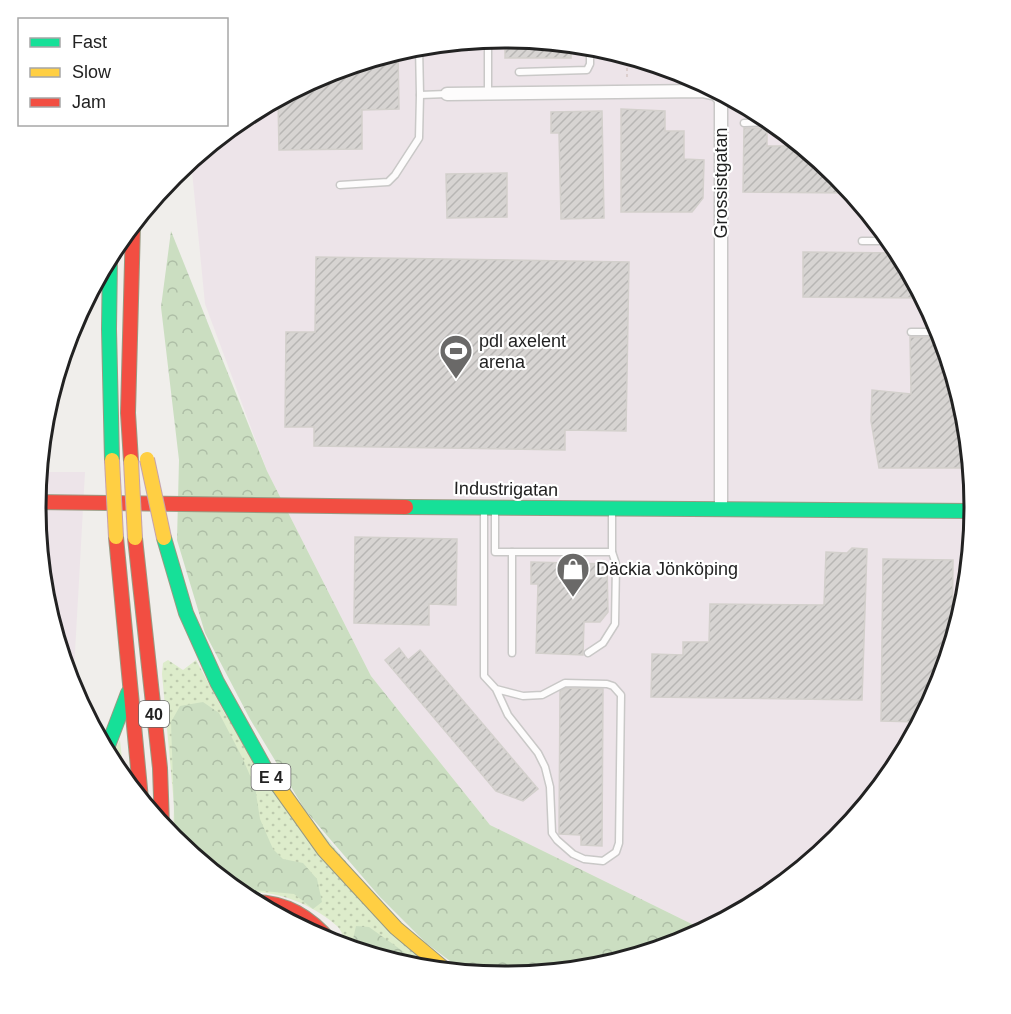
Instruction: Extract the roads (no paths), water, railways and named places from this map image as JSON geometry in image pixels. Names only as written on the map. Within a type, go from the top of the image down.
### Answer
[{"type":"main road","points":[[133,240],[132,317],[142,430]]},
{"type":"main road","points":[[110,274],[112,460],[116,537],[140,784]]},
{"type":"main road","name":"40","points":[[132,317],[128,412],[130,461],[135,538],[160,768],[162,812]]},
{"type":"main road","name":"E 4","points":[[146,454],[164,538],[186,613],[217,682],[266,770],[324,850],[396,928],[434,960]]},
{"type":"main road","name":"Industrigatan","points":[[46,502],[964,511]]},
{"type":"main road","points":[[110,740],[130,686]]},
{"type":"main road","points":[[273,903],[303,914],[315,925]]},
{"type":"street","points":[[447,94],[702,92]]},
{"type":"street","name":"Grossistgatan","points":[[721,101],[721,507]]},
{"type":"lane","points":[[488,49],[488,93]]},
{"type":"lane","points":[[340,185],[388,182],[419,138],[419,56]]},
{"type":"lane","points":[[519,72],[586,70],[590,64],[590,56]]},
{"type":"lane","points":[[420,95],[447,94]]},
{"type":"lane","points":[[744,123],[757,123]]},
{"type":"lane","points":[[862,241],[879,241]]},
{"type":"lane","points":[[911,332],[930,332]]},
{"type":"lane","points":[[490,506],[495,552],[612,552]]},
{"type":"lane","points":[[490,506],[482,668],[484,676],[496,689],[508,715],[538,753],[545,767],[550,787],[552,833],[566,848],[584,859],[603,861],[610,857],[616,852],[619,843],[621,695],[607,684],[565,683],[542,695],[523,696],[496,689]]},
{"type":"lane","points":[[588,653],[603,643],[615,624],[616,564],[612,552],[612,508]]},
{"type":"lane","points":[[512,552],[512,653]]},
{"type":"place","name":"pdl axelent arena","points":[[456,380]]},
{"type":"place","name":"Däckia Jönköping","points":[[573,598]]}]
